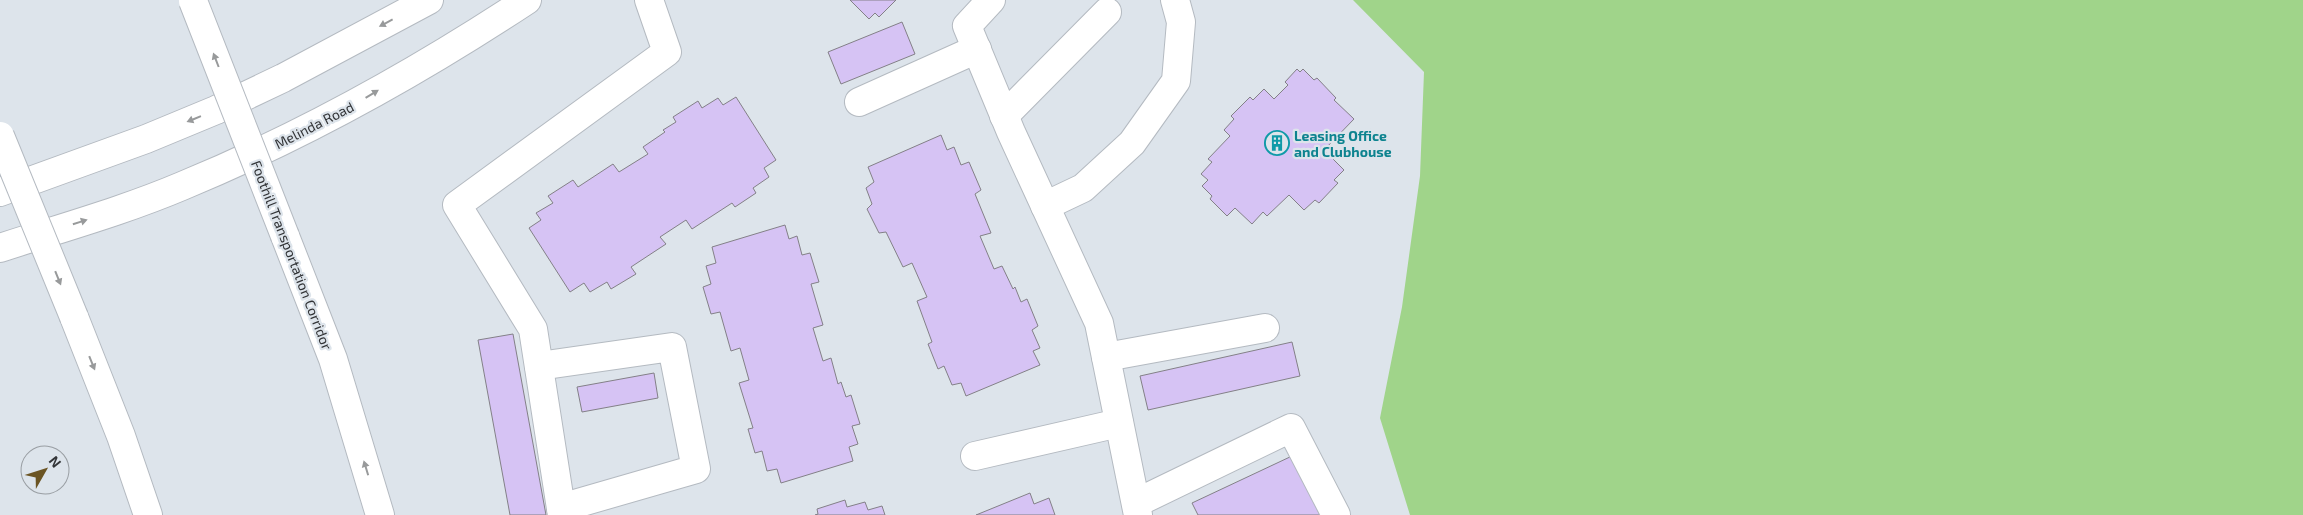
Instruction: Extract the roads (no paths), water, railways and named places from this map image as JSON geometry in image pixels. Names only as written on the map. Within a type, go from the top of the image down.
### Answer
[{"type":"main road","points":[[0,192],[146,139],[216,110],[283,78],[429,0]]},
{"type":"main road","name":"Melinda Road","points":[[0,248],[146,200],[252,155],[337,115],[527,0]]},
{"type":"main road","points":[[538,366],[672,347],[696,469],[562,511],[538,366],[533,329],[457,204],[667,52],[648,0]]},
{"type":"main road","points":[[991,0],[967,26],[1004,116],[1099,323],[1137,509],[1292,428],[1336,515]]},
{"type":"main road","points":[[1045,206],[1083,188],[1132,143],[1176,81],[1181,22],[1175,0]]},
{"type":"main road","name":"Foothill Transportation Corridor","points":[[192,1],[333,360],[380,515]]},
{"type":"main road","points":[[1004,116],[1107,12]]},
{"type":"main road","points":[[859,102],[977,49]]},
{"type":"main road","points":[[0,136],[121,436],[148,515]]},
{"type":"main road","points":[[1106,357],[1265,328]]},
{"type":"main road","points":[[975,456],[1120,423]]},
{"type":"place","name":"Leasing Office and Clubhouse","points":[[1277,143]]}]
